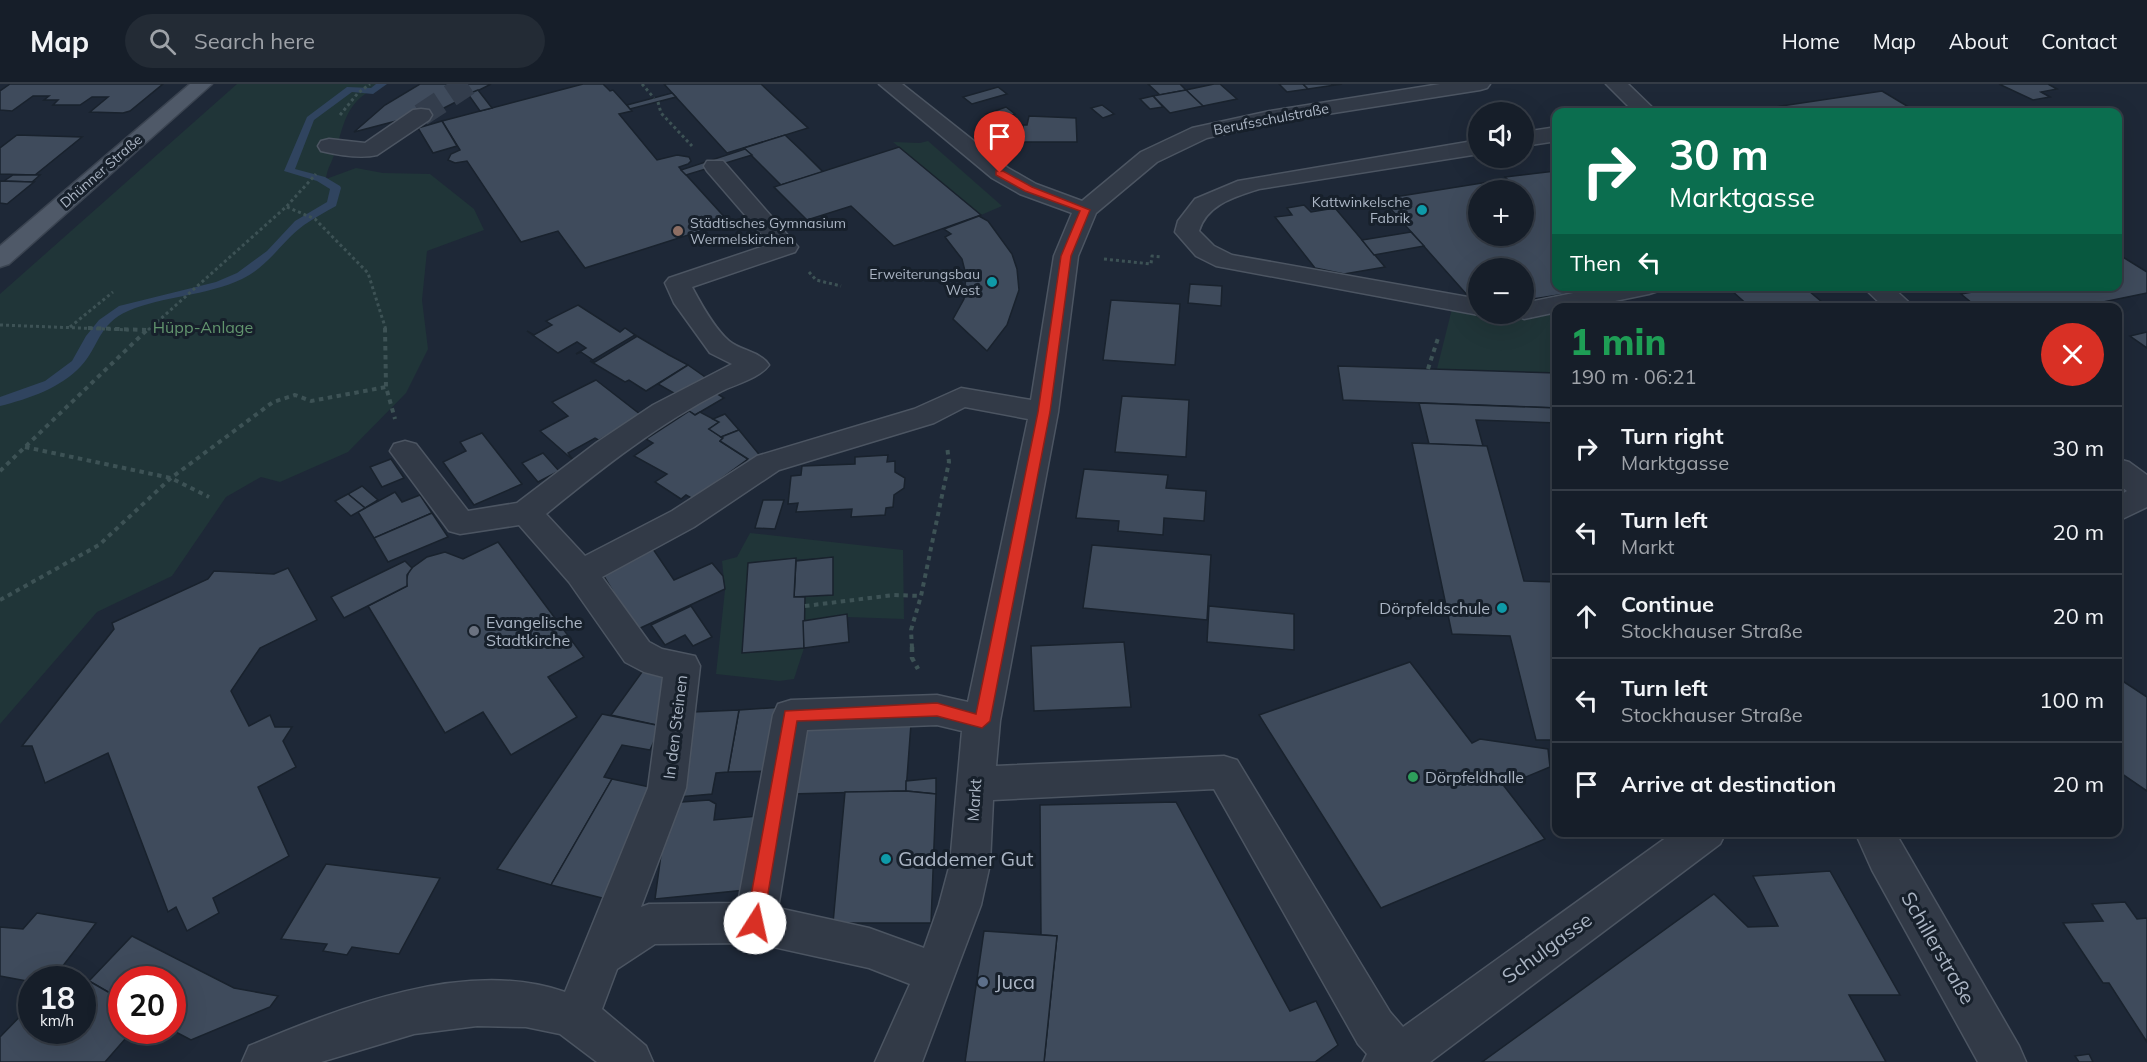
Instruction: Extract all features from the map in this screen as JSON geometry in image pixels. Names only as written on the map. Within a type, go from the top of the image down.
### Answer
[{"type":"main road","name":"Dhünner Straße","points":[[0,259],[202,84]]},
{"type":"street","points":[[889,84],[1000,173],[1028,189],[1085,210]]},
{"type":"street","name":"Berufsschulstraße","points":[[1085,210],[1149,157],[1200,133],[1270,117],[1480,84]]},
{"type":"street","points":[[1616,84],[1642,108]]},
{"type":"street","points":[[329,146],[369,150],[422,115]]},
{"type":"street","points":[[1534,138],[1552,135]]},
{"type":"street","points":[[1468,149],[1256,183],[1221,194],[1205,204],[1188,222],[1187,232],[1205,251],[1225,261],[1468,305]]},
{"type":"street","points":[[405,451],[460,523],[526,513],[644,423],[729,375],[755,365],[720,347],[687,303],[678,283],[786,247],[715,166]]},
{"type":"street","name":"Markt","points":[[898,1062],[909,1041],[936,973],[960,905],[970,864],[982,721],[1044,412],[1066,256],[1085,210]]},
{"type":"street","points":[[1564,303],[1624,291]]},
{"type":"street","points":[[1881,291],[1896,303]]},
{"type":"street","points":[[1534,309],[1552,305]]},
{"type":"street","points":[[581,573],[683,519],[768,462],[951,403],[1044,412]]},
{"type":"street","points":[[2122,472],[2147,491],[2122,507]]},
{"type":"street","name":"In den Steinen","points":[[526,513],[581,573],[637,652],[656,663],[682,666],[668,788],[603,954]]},
{"type":"street","points":[[755,923],[791,715],[937,710],[982,721]]},
{"type":"street","points":[[975,784],[1224,772],[1392,1059]]},
{"type":"street","name":"Schulgasse","points":[[1392,1059],[1699,837]]},
{"type":"street","name":"Schillerstraße","points":[[1877,837],[1886,857],[2003,1062]]},
{"type":"street","points":[[576,1019],[603,954],[649,924],[755,923],[869,948],[936,973]]},
{"type":"street","points":[[265,1062],[383,1018],[428,1007],[482,1003],[524,1005],[576,1019],[630,1062]]},
{"type":"path","points":[[642,84],[654,98]]},
{"type":"path","points":[[358,93],[369,85]]},
{"type":"path","points":[[658,102],[661,113],[689,145],[695,147]]},
{"type":"path","points":[[0,471],[181,298],[286,207],[317,172]]},
{"type":"path","points":[[286,207],[315,219],[368,273],[386,331],[386,387],[405,451]]},
{"type":"path","points":[[1066,256],[1151,264],[1152,256],[1163,258]]},
{"type":"path","points":[[816,280],[841,286]]},
{"type":"path","points":[[70,327],[113,292]]},
{"type":"path","points":[[0,325],[147,330]]},
{"type":"path","points":[[0,600],[99,545],[171,478],[273,402],[295,395],[311,401],[386,387]]},
{"type":"path","points":[[937,710],[936,698],[912,658],[911,630],[921,596],[949,462],[951,403]]},
{"type":"path","points":[[24,447],[171,478],[209,497]]},
{"type":"path","points":[[805,606],[894,595],[921,596]]},
{"type":"green space","name":"Hüpp-Anlage","points":[[237,84],[382,84],[361,98],[349,112],[326,179],[356,168],[383,173],[430,174],[474,209],[484,230],[427,251],[422,300],[428,349],[406,393],[348,452],[280,482],[261,477],[226,497],[172,576],[97,612],[0,724],[0,294]]},
{"type":"green space","points":[[928,141],[1002,206],[981,215],[893,142]]},
{"type":"green space","points":[[1452,309],[1468,311],[1468,324],[1534,324],[1534,315],[1552,311],[1552,373],[1437,369]]},
{"type":"green space","points":[[750,533],[903,550],[904,619],[847,617],[847,614],[803,621],[805,597],[833,595],[833,557],[749,563],[742,653],[804,648],[794,679],[779,681],[716,674],[725,590],[722,561],[737,557]]},
{"type":"building","points":[[10,84],[163,84],[130,111],[123,113],[90,112],[108,97],[92,97],[80,105],[53,105],[58,100],[44,100],[49,96],[33,96],[12,111],[0,110],[0,91]]},
{"type":"building","points":[[420,84],[491,84],[442,109],[354,132],[385,105]]},
{"type":"building","points":[[583,84],[603,84],[610,91],[613,90],[632,111],[619,114],[657,160],[677,155],[689,157],[691,161],[688,164],[679,167],[729,222],[585,268],[558,231],[521,242],[467,161],[455,163],[448,160],[451,154],[460,150],[442,121]]},
{"type":"building","points":[[664,84],[761,84],[808,128],[727,153]]},
{"type":"building","points":[[1148,84],[1180,84],[1186,90],[1160,95]]},
{"type":"building","points":[[1220,84],[1237,99],[1203,106],[1186,90]]},
{"type":"building","points":[[1279,84],[1303,84],[1308,89],[1287,92]]},
{"type":"building","points":[[1303,84],[1342,84],[1308,89]]},
{"type":"building","points":[[1999,84],[2048,84],[2057,89],[2041,92],[2050,97],[2033,100]]},
{"type":"building","points":[[998,87],[1007,94],[972,104],[963,97]]},
{"type":"building","points":[[478,90],[492,108],[480,111],[468,94]]},
{"type":"building","points":[[1186,90],[1203,106],[1170,113],[1153,96]]},
{"type":"building","points":[[1882,91],[1910,108],[1769,108]]},
{"type":"building","points":[[672,93],[676,97],[630,109],[627,105]]},
{"type":"building","points":[[1153,96],[1163,107],[1150,109],[1140,99]]},
{"type":"building","points":[[1102,105],[1114,114],[1103,118],[1091,108]]},
{"type":"building","points":[[1006,107],[1015,114],[994,121],[986,114]]},
{"type":"building","points":[[1029,116],[1076,118],[1077,142],[1023,142],[1023,125],[1027,125]]},
{"type":"building","points":[[442,121],[457,146],[433,153],[418,128]]},
{"type":"building","points":[[17,135],[82,137],[35,175],[0,174],[0,148]]},
{"type":"building","points":[[785,135],[823,172],[781,185],[744,148]]},
{"type":"building","points":[[899,147],[981,215],[894,246],[851,206],[807,220],[774,187]]},
{"type":"building","points":[[745,149],[752,155],[686,175],[681,170]]},
{"type":"building","points":[[1552,171],[1552,291],[1584,291],[1534,299],[1534,258],[1468,258],[1468,296],[1382,199],[1468,185],[1468,246],[1534,246],[1534,180],[1501,180],[1507,179],[1505,177]]},
{"type":"building","points":[[13,175],[40,175],[32,182],[4,181]]},
{"type":"building","points":[[0,181],[34,182],[7,204],[0,203]]},
{"type":"building","points":[[1304,205],[1311,212],[1335,208],[1385,267],[1344,274],[1315,268],[1275,217],[1292,215],[1287,208]]},
{"type":"building","name":"Erweiterungsbau West","points":[[979,216],[988,221],[1012,254],[1017,269],[1019,290],[1007,325],[987,351],[953,319],[964,299],[966,275],[962,259],[945,237],[951,234],[944,229]]},
{"type":"building","points":[[1411,232],[1424,246],[1374,255],[1362,240]]},
{"type":"building","points":[[2122,256],[2147,272],[2147,293],[2098,303],[1972,303],[1961,294],[1972,292],[1970,291],[2122,291]]},
{"type":"building","points":[[1190,284],[1222,286],[1221,306],[1188,303]]},
{"type":"building","points":[[1732,291],[1809,291],[1823,303],[1745,303]]},
{"type":"building","points":[[1111,300],[1180,304],[1175,365],[1103,360]]},
{"type":"building","points":[[578,305],[620,332],[625,328],[635,335],[593,360],[581,352],[576,354],[586,348],[577,342],[558,353],[527,331],[534,335],[552,325],[546,321]]},
{"type":"building","points":[[2147,332],[2147,348],[2130,336]]},
{"type":"building","points":[[635,335],[688,365],[646,391],[629,380],[625,382],[590,361],[595,362],[636,337]]},
{"type":"building","points":[[688,365],[708,379],[679,396],[658,384]]},
{"type":"building","points":[[1338,366],[1552,373],[1552,408],[1343,400]]},
{"type":"building","points":[[596,380],[641,415],[599,440],[602,442],[595,438],[568,453],[574,461],[540,431],[568,416],[552,402]]},
{"type":"building","points":[[711,390],[724,398],[695,415],[684,408]]},
{"type":"building","points":[[1122,396],[1189,400],[1186,457],[1115,452]]},
{"type":"building","points":[[1419,403],[1552,408],[1552,423],[1476,420],[1483,446],[1429,444]]},
{"type":"building","points":[[689,411],[695,415],[700,412],[719,422],[709,429],[723,438],[720,441],[748,459],[693,499],[686,495],[681,499],[655,482],[667,474],[634,456],[653,443],[646,439]]},
{"type":"building","points":[[725,414],[739,430],[721,437],[709,429],[719,422],[713,419]]},
{"type":"building","points":[[739,430],[762,458],[745,462],[748,459],[720,441],[723,438],[721,437]]},
{"type":"building","points":[[482,433],[522,484],[474,505],[443,462],[466,451],[460,442]]},
{"type":"building","name":"Dörpfeldschule","points":[[1412,443],[1487,446],[1524,581],[1552,582],[1552,740],[1536,740],[1510,636],[1452,634]]},
{"type":"building","points":[[543,453],[559,471],[538,482],[522,463]]},
{"type":"building","points":[[888,455],[887,462],[895,461],[895,472],[905,478],[904,488],[894,495],[893,507],[886,508],[885,515],[851,517],[852,509],[796,512],[798,503],[788,504],[791,476],[801,475],[802,466],[855,464],[855,457]]},
{"type":"building","points":[[391,459],[404,478],[382,487],[370,467]]},
{"type":"building","points":[[1084,469],[1168,475],[1166,488],[1206,491],[1204,521],[1164,518],[1163,535],[1118,531],[1119,521],[1076,518]]},
{"type":"building","points":[[362,486],[378,500],[365,508],[348,494]]},
{"type":"building","points":[[395,492],[402,502],[420,495],[432,513],[374,538],[358,512]]},
{"type":"building","points":[[348,494],[365,508],[351,516],[335,501]]},
{"type":"building","points":[[763,500],[784,500],[775,529],[755,528]]},
{"type":"building","points":[[432,513],[448,537],[388,562],[374,538]]},
{"type":"building","name":"Evangelische Stadtkirche","points":[[498,542],[584,657],[548,677],[577,717],[511,755],[483,712],[445,733],[368,606],[407,586],[409,570],[427,557],[445,552],[463,559]]},
{"type":"building","points":[[1092,545],[1211,555],[1207,620],[1083,608]]},
{"type":"building","points":[[653,549],[674,580],[712,563],[723,576],[725,589],[636,630],[602,573]]},
{"type":"building","points":[[833,557],[833,595],[794,597],[796,561]]},
{"type":"building","points":[[796,558],[794,597],[805,597],[804,648],[742,653],[748,563]]},
{"type":"building","points":[[405,561],[412,568],[407,575],[407,586],[344,618],[331,597]]},
{"type":"building","points":[[288,568],[317,620],[260,648],[231,691],[249,726],[270,715],[275,727],[292,727],[283,741],[296,767],[258,787],[289,856],[213,898],[219,913],[187,931],[176,907],[168,912],[108,753],[45,783],[32,746],[22,746],[114,629],[112,623],[208,579],[214,571],[274,574]]},
{"type":"building","points":[[691,606],[712,637],[693,646],[685,635],[665,645],[651,625]]},
{"type":"building","points":[[1209,606],[1294,614],[1294,650],[1207,642]]},
{"type":"building","points":[[847,614],[849,642],[804,648],[803,621]]},
{"type":"building","points":[[1124,642],[1131,707],[1034,711],[1031,646]]},
{"type":"building","name":"Dörpfeldhalle","points":[[1410,662],[1472,743],[1480,739],[1548,749],[1550,767],[1504,786],[1545,839],[1381,908],[1259,715]]},
{"type":"building","points":[[642,672],[671,677],[661,726],[611,715]]},
{"type":"building","points":[[2122,681],[2147,697],[2147,791],[2122,774]]},
{"type":"building","points":[[784,707],[775,771],[728,772],[739,710]]},
{"type":"building","points":[[739,710],[728,772],[716,773],[712,794],[678,797],[692,712]]},
{"type":"building","points":[[602,714],[661,726],[650,750],[622,745],[604,777],[612,779],[551,885],[497,869]]},
{"type":"building","points":[[911,724],[906,791],[789,794],[799,728]]},
{"type":"building","points":[[936,778],[936,794],[906,791],[906,781]]},
{"type":"building","points":[[612,779],[659,789],[606,899],[551,885]]},
{"type":"building","name":"Gaddemer Gut","points":[[906,791],[936,794],[931,923],[833,923],[845,792]]},
{"type":"building","points":[[709,800],[716,804],[714,820],[758,816],[746,890],[655,899],[668,803]]},
{"type":"building","points":[[1176,802],[1290,1011],[1316,1001],[1338,1045],[1315,1062],[1044,1062],[1057,936],[1041,935],[1040,805]]},
{"type":"building","points":[[326,864],[440,878],[399,954],[352,947],[347,955],[323,951],[327,944],[281,939]]},
{"type":"building","points":[[1830,871],[1900,995],[1849,995],[1886,1062],[1482,1062],[1714,894],[1748,927],[1778,926],[1753,876]]},
{"type":"building","points":[[2125,902],[2137,919],[2147,918],[2147,1042],[2109,983],[2103,983],[2063,923],[2103,921],[2092,904]]},
{"type":"building","points":[[37,913],[96,923],[63,966],[18,966],[18,979],[0,976],[0,927],[23,929]]},
{"type":"building","points":[[984,931],[1057,936],[1044,1062],[965,1062]]},
{"type":"building","points":[[132,936],[234,988],[278,996],[270,1007],[191,1040],[186,1037],[186,966],[108,966],[108,992],[96,985],[96,974]]},
{"type":"building","points":[[96,985],[108,992],[108,1044],[121,1044],[105,1062],[0,1062],[0,1037],[18,1018],[18,1044],[96,1044]]},
{"type":"building","points":[[2089,1054],[2093,1062],[2079,1062],[2075,1056]]},
{"type":"waterway","points":[[0,402],[50,384],[77,363],[92,336],[103,323],[123,309],[220,284],[241,275],[271,253],[299,223],[332,204],[336,188],[321,179],[289,171],[310,119],[350,89],[373,91],[382,84]]},
{"type":"tunnel","points":[[421,115],[468,84]]},
{"type":"place","name":"Kattwinkelsche Fabrik","points":[[1422,210]]},
{"type":"place","name":"Städtisches Gymnasium Wermelskirchen","points":[[678,231]]},
{"type":"place","name":"Erweiterungsbau West","points":[[992,282]]},
{"type":"place","name":"Dörpfeldschule","points":[[1502,608]]},
{"type":"place","name":"Evangelische Stadtkirche","points":[[474,631]]},
{"type":"place","name":"Dörpfeldhalle","points":[[1413,777]]},
{"type":"place","name":"Gaddemer Gut","points":[[886,859]]},
{"type":"place","name":"Juca","points":[[983,982]]},
{"type":"route","points":[[755,923],[791,715],[937,710],[982,721],[1044,412],[1066,256],[1085,210],[1028,189],[1000,173]]}]
